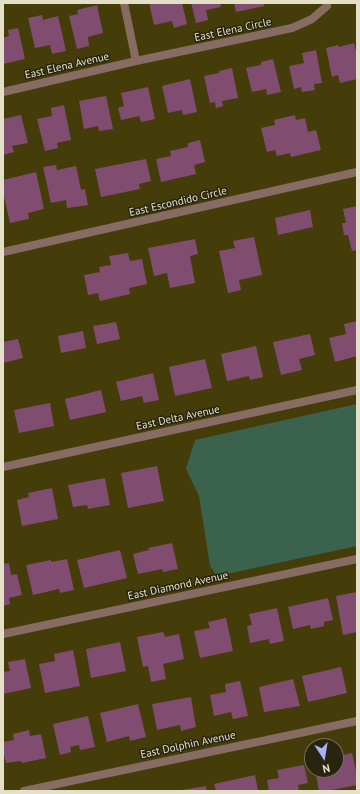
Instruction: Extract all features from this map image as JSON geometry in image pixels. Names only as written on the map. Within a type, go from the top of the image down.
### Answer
[{"type":"street","points":[[124,3],[136,61]]},
{"type":"street","name":"East Elena Circle","points":[[136,61],[292,28],[312,19],[327,6]]},
{"type":"street","name":"East Elena Avenue","points":[[3,92],[136,61]]},
{"type":"street","name":"East Escondido Circle","points":[[3,252],[357,172]]},
{"type":"street","name":"East Delta Avenue","points":[[3,467],[357,390]]},
{"type":"street","name":"East Diamond Avenue","points":[[3,634],[357,559]]},
{"type":"street","name":"East Dolphin Avenue","points":[[24,791],[357,721]]},
{"type":"green space","points":[[357,404],[357,546],[217,576],[210,566],[199,496],[186,469],[195,440]]},
{"type":"building","points":[[149,3],[182,3],[187,24],[174,28],[172,21],[154,25]]},
{"type":"building","points":[[191,3],[220,3],[221,7],[206,10],[208,20],[196,23]]},
{"type":"building","points":[[234,3],[264,3],[264,6],[236,12]]},
{"type":"building","points":[[97,5],[103,33],[88,37],[89,46],[77,49],[69,16],[78,14],[77,10]]},
{"type":"building","points":[[42,15],[43,20],[58,16],[66,51],[52,54],[50,45],[35,48],[28,18]]},
{"type":"building","points":[[18,28],[25,59],[3,64],[3,38],[9,36],[8,30]]},
{"type":"building","points":[[354,43],[357,56],[357,79],[340,83],[338,75],[332,77],[326,48],[338,45],[339,47]]},
{"type":"building","points":[[316,50],[322,83],[314,84],[315,90],[302,92],[301,87],[294,89],[289,66],[304,63],[302,53]]},
{"type":"building","points":[[273,59],[281,92],[267,95],[266,89],[252,92],[246,68],[261,65],[261,62]]},
{"type":"building","points":[[232,68],[238,98],[222,101],[223,106],[216,108],[215,102],[210,103],[204,76],[219,73],[219,71]]},
{"type":"building","points":[[190,79],[197,112],[183,115],[182,110],[168,113],[162,86]]},
{"type":"building","points":[[148,87],[155,119],[141,122],[139,116],[121,120],[118,108],[124,106],[121,93]]},
{"type":"building","points":[[106,96],[113,129],[99,131],[98,126],[84,129],[79,101]]},
{"type":"building","points":[[64,105],[71,140],[57,143],[58,148],[45,151],[37,119],[52,116],[51,108]]},
{"type":"building","points":[[21,115],[28,143],[12,146],[14,152],[3,155],[3,119]]},
{"type":"building","points":[[295,115],[296,120],[305,118],[308,132],[316,130],[321,150],[291,157],[290,153],[277,156],[275,150],[267,152],[261,128],[275,125],[274,120]]},
{"type":"building","points":[[200,140],[205,162],[194,165],[196,174],[161,182],[156,159],[171,156],[170,151],[188,147],[188,143]]},
{"type":"building","points":[[146,159],[151,181],[139,184],[140,189],[101,197],[95,169]]},
{"type":"building","points":[[56,165],[57,170],[76,166],[81,190],[85,189],[88,205],[67,208],[66,200],[51,203],[43,167]]},
{"type":"building","points":[[36,172],[44,209],[28,213],[29,219],[10,223],[3,192],[3,180]]},
{"type":"building","points":[[357,206],[357,250],[352,251],[348,235],[344,235],[342,223],[346,223],[343,209]]},
{"type":"building","points":[[310,210],[313,227],[278,235],[275,218]]},
{"type":"building","points":[[254,237],[262,275],[239,280],[241,290],[228,293],[219,251],[235,248],[233,241]]},
{"type":"building","points":[[195,239],[198,254],[190,256],[195,283],[170,288],[167,273],[154,276],[148,248]]},
{"type":"building","points":[[128,253],[130,261],[142,259],[147,284],[129,288],[130,294],[100,301],[98,293],[88,295],[84,275],[100,272],[99,267],[111,265],[109,256]]},
{"type":"building","points":[[357,321],[357,356],[335,362],[329,338],[346,334],[344,324]]},
{"type":"building","points":[[116,322],[120,339],[97,344],[93,326]]},
{"type":"building","points":[[83,331],[86,348],[61,353],[58,336]]},
{"type":"building","points":[[310,334],[315,355],[299,359],[302,370],[281,375],[273,342]]},
{"type":"building","points":[[18,339],[23,358],[3,363],[3,342]]},
{"type":"building","points":[[256,346],[263,377],[250,380],[249,376],[227,381],[221,354]]},
{"type":"building","points":[[205,359],[212,388],[175,396],[169,367]]},
{"type":"building","points":[[153,373],[159,400],[144,403],[142,396],[121,401],[116,382]]},
{"type":"building","points":[[101,390],[106,412],[70,420],[65,399]]},
{"type":"building","points":[[50,403],[54,426],[19,433],[14,410]]},
{"type":"building","points":[[157,466],[164,501],[128,508],[121,473]]},
{"type":"building","points":[[105,478],[110,505],[88,509],[87,505],[73,507],[68,485]]},
{"type":"building","points":[[52,488],[58,519],[22,526],[17,500],[29,497],[28,493]]},
{"type":"building","points":[[172,543],[178,569],[163,572],[162,569],[138,574],[133,554],[149,550],[148,548]]},
{"type":"building","points":[[120,550],[127,578],[84,588],[77,560]]},
{"type":"building","points":[[67,559],[74,590],[60,593],[59,589],[33,595],[26,565],[51,560],[51,562]]},
{"type":"building","points":[[9,563],[11,575],[17,574],[22,595],[9,598],[10,604],[3,606],[3,564]]},
{"type":"building","points":[[357,592],[357,632],[343,635],[336,596]]},
{"type":"building","points":[[328,598],[333,620],[324,622],[324,626],[311,629],[310,625],[293,629],[288,607]]},
{"type":"building","points":[[277,608],[284,641],[270,644],[269,639],[250,643],[247,626],[252,625],[249,614]]},
{"type":"building","points":[[226,618],[233,651],[200,658],[194,631],[210,628],[208,622]]},
{"type":"building","points":[[163,632],[165,637],[179,634],[184,659],[163,664],[166,679],[151,682],[148,666],[143,667],[137,637]]},
{"type":"building","points":[[120,642],[126,671],[91,678],[86,649]]},
{"type":"building","points":[[73,650],[80,686],[45,693],[39,664],[55,661],[54,654]]},
{"type":"building","points":[[25,659],[31,688],[3,694],[3,672],[10,671],[8,662]]},
{"type":"building","points":[[341,667],[347,693],[308,702],[302,676]]},
{"type":"building","points":[[293,679],[300,706],[264,712],[259,687]]},
{"type":"building","points":[[240,681],[248,716],[233,719],[231,712],[214,716],[210,695],[226,692],[225,684]]},
{"type":"building","points":[[191,697],[196,727],[181,731],[180,725],[157,730],[152,704]]},
{"type":"building","points":[[138,704],[146,737],[130,741],[129,736],[107,742],[100,713]]},
{"type":"building","points":[[88,716],[95,747],[80,750],[79,745],[70,747],[71,752],[60,755],[53,724]]},
{"type":"building","points":[[29,730],[30,736],[41,734],[46,758],[22,763],[21,761],[6,763],[3,751],[3,742],[14,740],[13,734]]},
{"type":"building","points":[[352,753],[357,775],[357,785],[327,791],[319,791],[317,778],[344,778],[344,755]]},
{"type":"building","points":[[304,765],[304,778],[307,778],[308,783],[298,785],[299,791],[269,791],[267,780],[279,778],[277,770]]},
{"type":"building","points":[[255,775],[258,791],[216,791],[214,784]]},
{"type":"building","points":[[206,786],[207,791],[181,791],[181,790]]}]
